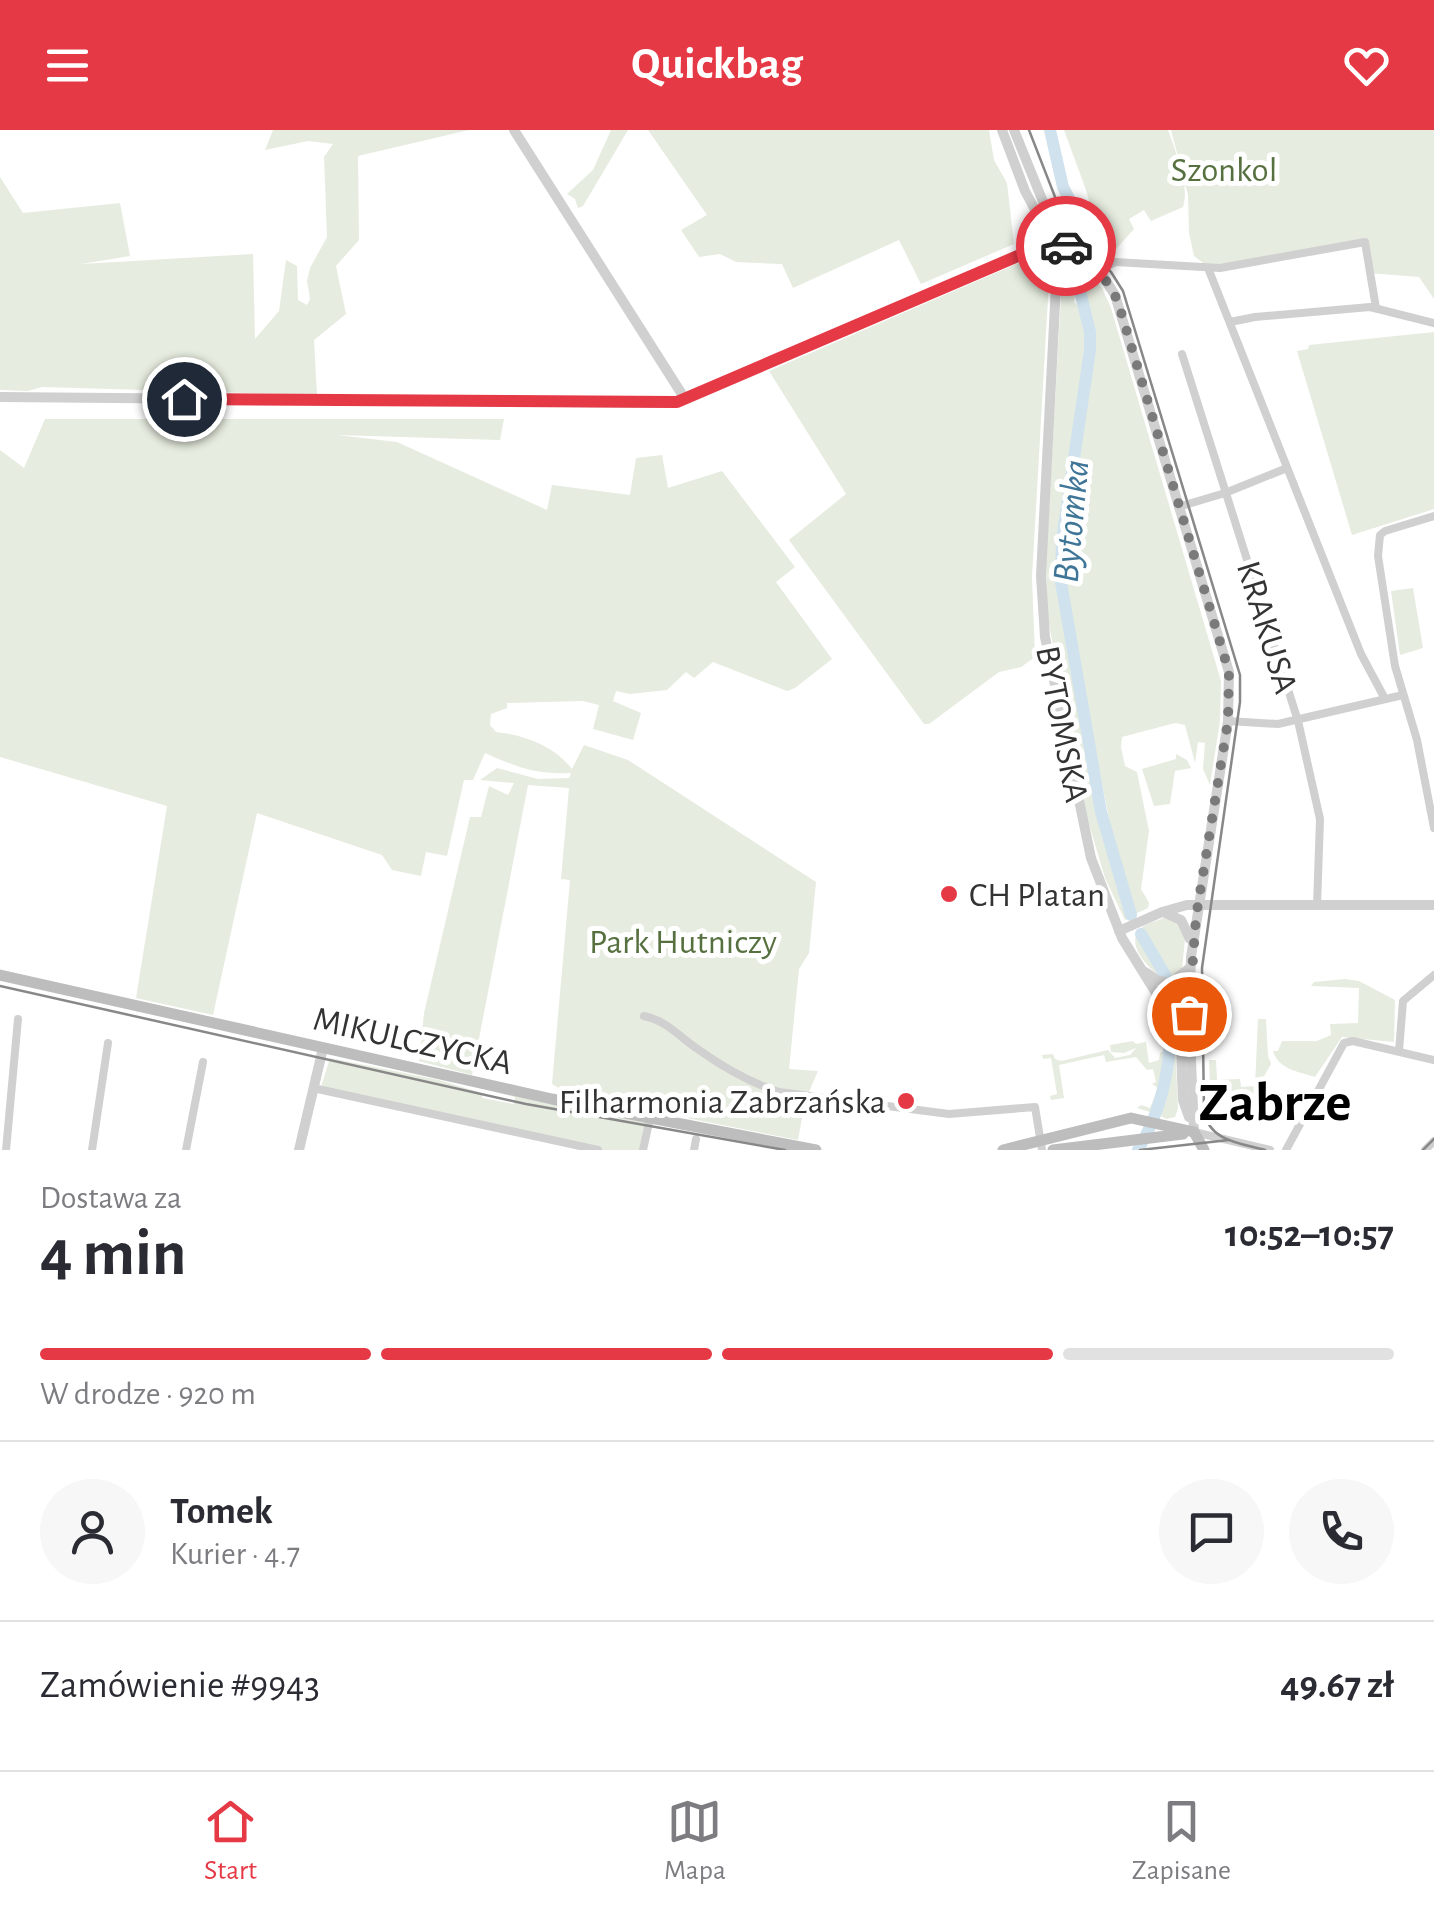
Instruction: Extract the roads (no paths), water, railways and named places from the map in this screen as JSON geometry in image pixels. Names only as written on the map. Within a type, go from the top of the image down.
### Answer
[{"type":"main road","name":"MIKULCZYCKA","points":[[0,976],[650,1118],[816,1150]]},
{"type":"main road","points":[[1003,1150],[1041,1145],[1131,1118],[1194,1132],[1204,1150]]},
{"type":"main road","points":[[1053,1150],[1194,1132]]},
{"type":"street","points":[[514,130],[685,399]]},
{"type":"street","name":"BYTOMSKA","points":[[1002,130],[1056,259],[1041,554],[1042,616],[1086,839],[1101,890],[1119,930],[1166,1005],[1177,1030],[1183,1100],[1194,1132]]},
{"type":"street","points":[[1014,130],[1056,228],[1110,285],[1118,302],[1229,672],[1228,721],[1190,967],[1194,1132],[1270,1150]]},
{"type":"street","name":"BYTOMSKA","points":[[1052,242],[1056,228]]},
{"type":"street","points":[[0,397],[667,404],[1052,242],[1079,253]]},
{"type":"street","points":[[1096,270],[1115,262],[1208,268],[1365,242],[1376,308]]},
{"type":"street","points":[[1034,249],[1049,252],[1056,259]]},
{"type":"street","points":[[1057,272],[1063,259],[1079,253]]},
{"type":"street","points":[[1208,268],[1361,654],[1384,697]]},
{"type":"street","points":[[1230,322],[1256,316],[1376,308],[1434,323]]},
{"type":"street","name":"KRAKUSA","points":[[1182,354],[1298,720],[1320,819],[1316,906]]},
{"type":"street","points":[[1178,507],[1287,468]]},
{"type":"street","points":[[1434,516],[1384,531],[1378,556],[1393,652],[1420,754],[1434,828]]},
{"type":"street","points":[[1228,721],[1278,724],[1404,695]]},
{"type":"street","points":[[1202,876],[1212,898],[1222,905]]},
{"type":"street","points":[[1119,930],[1162,912],[1198,904],[1434,904]]},
{"type":"street","points":[[1192,946],[1200,916],[1222,905]]},
{"type":"street","points":[[1162,912],[1182,920],[1192,946]]},
{"type":"street","points":[[1140,968],[1157,980],[1170,982],[1190,967]]},
{"type":"street","points":[[1399,1051],[1402,1001],[1434,975]]},
{"type":"street","points":[[644,1016],[662,1021],[699,1050],[759,1086],[779,1092],[949,1114],[1035,1107],[1041,1145]]},
{"type":"street","points":[[6,1150],[18,1019]]},
{"type":"street","points":[[1286,1150],[1340,1046],[1353,1041],[1429,1059]]},
{"type":"street","points":[[92,1150],[108,1043]]},
{"type":"street","points":[[299,1150],[323,1048]]},
{"type":"street","points":[[186,1150],[203,1062]]},
{"type":"street","points":[[313,1088],[598,1150]]},
{"type":"street","points":[[643,1150],[650,1118]]},
{"type":"street","points":[[694,1150],[696,1139]]},
{"type":"street","points":[[1425,1150],[1434,1141]]},
{"type":"waterway","name":"Bytomka","points":[[1050,130],[1063,187],[1089,238],[1079,287],[1090,332],[1090,350],[1062,540],[1061,582],[1101,812],[1131,915]]},
{"type":"waterway","name":"Bytomka","points":[[1141,934],[1165,975]]},
{"type":"waterway","name":"Bytomka","points":[[1138,1150],[1160,1099],[1170,1044]]},
{"type":"tram line","points":[[1029,130],[1064,220],[1123,291],[1240,675],[1240,702],[1202,968],[1204,1111],[1219,1135],[1265,1150]]},
{"type":"tram line","points":[[0,986],[526,1104],[785,1150]]},
{"type":"tram line","points":[[1423,1150],[1434,1139]]},
{"type":"tram line","points":[[1140,1150],[1229,1140]]},
{"type":"place","name":"CH Platan","points":[[949,894]]},
{"type":"place","name":"Filharmonia Zabrzańska","points":[[906,1101]]},
{"type":"district","name":"Zabrze","points":[[1275,1101]]},
{"type":"park label","name":"Szonkol","points":[[1224,169]]},
{"type":"park label","name":"Park Hutniczy","points":[[683,941]]}]
